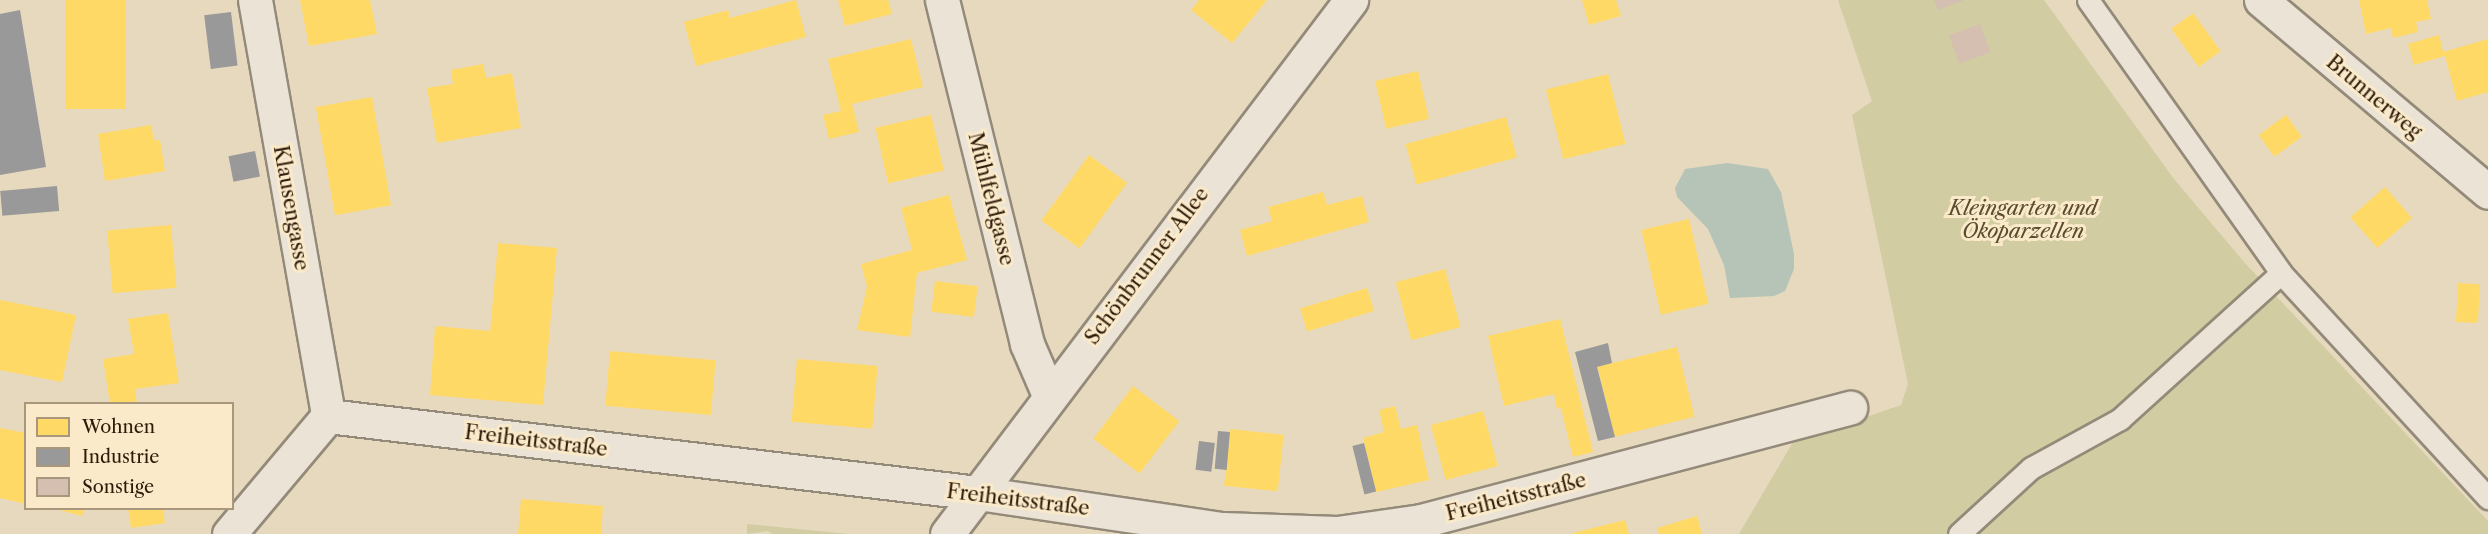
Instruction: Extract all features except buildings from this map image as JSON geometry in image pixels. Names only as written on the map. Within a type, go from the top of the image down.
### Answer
[{"type":"street","name":"Klausengasse","points":[[255,0],[328,416]]},
{"type":"street","name":"Mühlfeldgasse","points":[[942,0],[1027,344],[1048,395]]},
{"type":"street","name":"Schönbrunner Allee","points":[[947,534],[1048,395],[1351,0]]},
{"type":"street","name":"Brunnerweg","points":[[2261,0],[2488,192]]},
{"type":"street","name":"Freiheitsstraße","points":[[328,416],[978,493],[1223,532],[1337,533],[1421,521],[1850,408]]},
{"type":"street","points":[[229,534],[328,416]]},
{"type":"lane","points":[[2088,0],[2281,273],[2488,498]]},
{"type":"lane","points":[[1959,534],[2031,468],[2120,419],[2281,273]]},
{"type":"green space","name":"Kleingarten und Ökoparzellen","points":[[1838,0],[2044,0],[2174,179],[2244,262],[2488,521],[2488,534],[1739,534],[1793,442],[1901,405],[1908,384],[1852,115],[1872,101]]},
{"type":"green space","points":[[747,524],[849,534],[772,534],[768,531],[747,534]]},
{"type":"shaded area","points":[[1727,163],[1768,169],[1781,192],[1794,254],[1794,269],[1785,291],[1774,296],[1730,298],[1724,265],[1708,229],[1677,197],[1675,188],[1685,169]]}]
